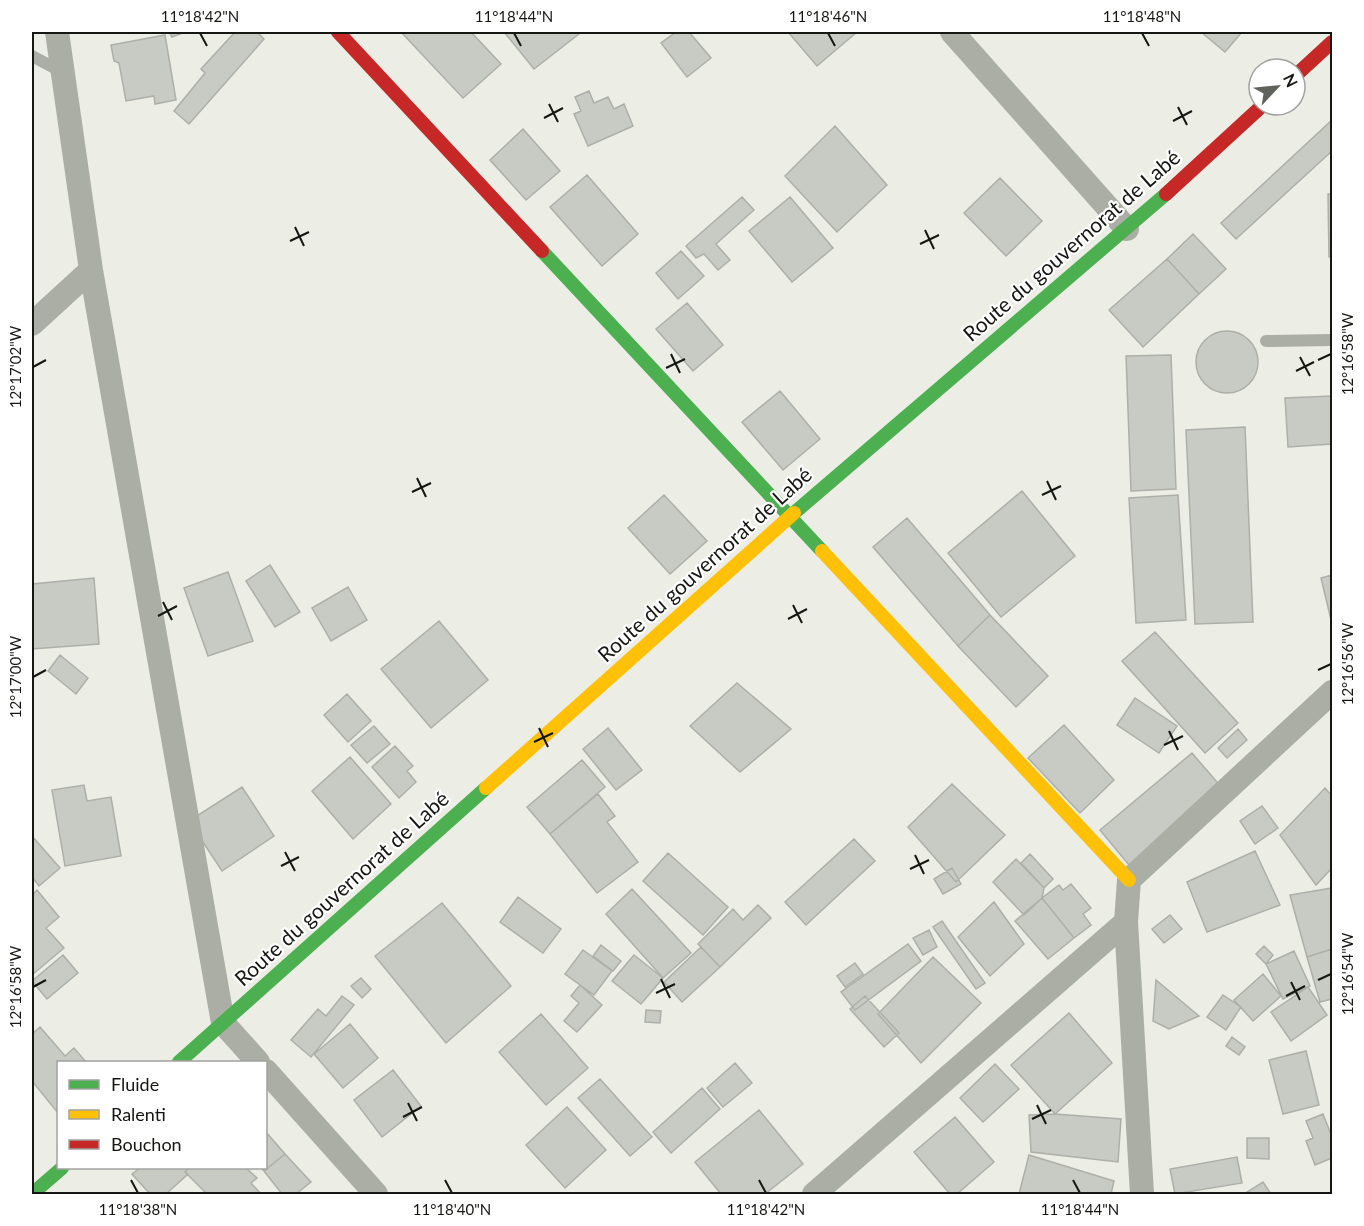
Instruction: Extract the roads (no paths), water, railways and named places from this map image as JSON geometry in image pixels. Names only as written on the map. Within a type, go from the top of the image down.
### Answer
[{"type":"street","points":[[57,32],[91,270],[223,1023],[257,1061]]},
{"type":"street","points":[[339,32],[1129,880]]},
{"type":"street","points":[[952,32],[1127,229]]},
{"type":"street","points":[[1307,65],[1332,42]]},
{"type":"street","name":"Route du gouvernorat de Labé","points":[[180,1061],[790,516],[1127,229],[1250,117]]},
{"type":"street","points":[[32,324],[91,270]]},
{"type":"street","points":[[1142,1194],[1126,922],[1129,880],[1332,692]]},
{"type":"street","points":[[814,1194],[1126,922]]},
{"type":"street","points":[[267,1072],[376,1194]]},
{"type":"street","points":[[32,1194],[60,1169]]},
{"type":"lane","points":[[32,56],[63,73]]},
{"type":"lane","points":[[1266,341],[1332,340]]}]
